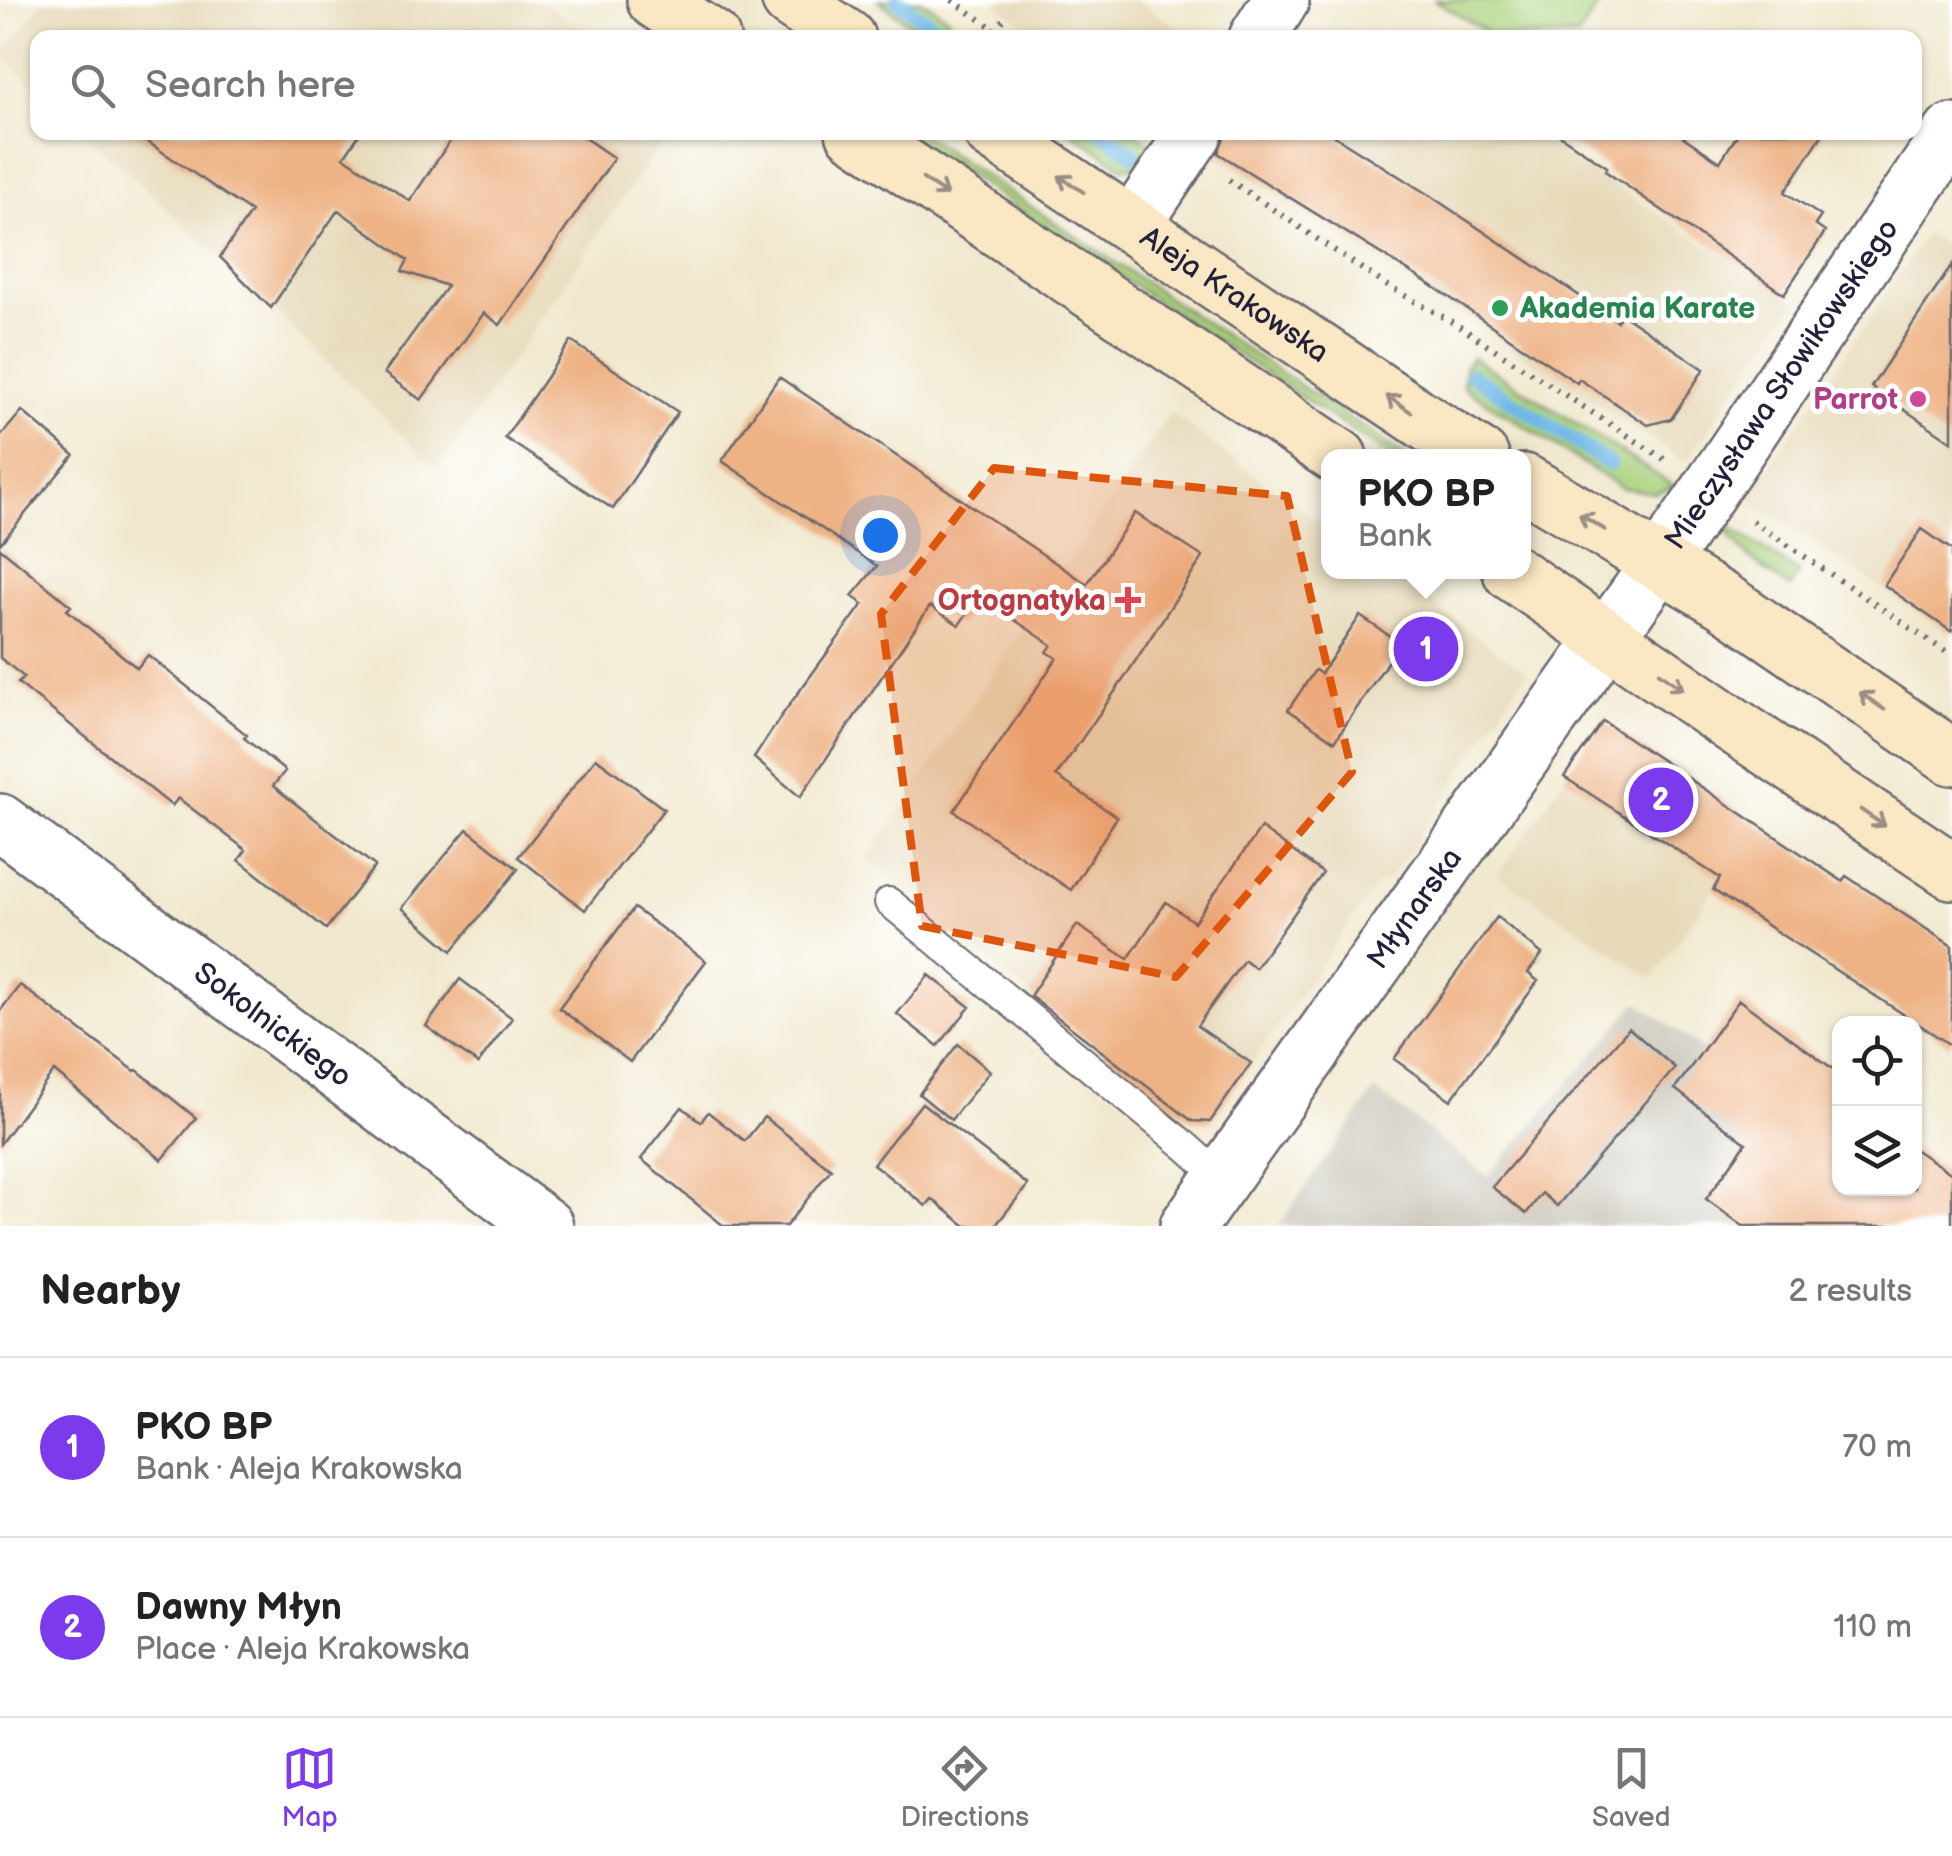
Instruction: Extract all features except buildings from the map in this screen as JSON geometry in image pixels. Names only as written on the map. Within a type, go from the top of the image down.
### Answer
[{"type":"main road","points":[[656,0],[700,30]]},
{"type":"main road","points":[[790,0],[835,30]]},
{"type":"main road","points":[[866,140],[1329,449]]},
{"type":"main road","name":"Aleja Krakowska","points":[[1004,140],[1469,449]]},
{"type":"main road","points":[[1531,486],[1756,623],[1952,756]]},
{"type":"main road","points":[[1522,579],[1952,871]]},
{"type":"street","points":[[1261,30],[1281,0]]},
{"type":"street","name":"Mieczysława Słowikowskiego","points":[[1608,636],[1952,132]]},
{"type":"street","points":[[1133,225],[1190,140]]},
{"type":"street","name":"Młynarska","points":[[1188,1226],[1608,636]]},
{"type":"street","name":"Sokolnickiego","points":[[0,822],[545,1226]]},
{"type":"lane","points":[[889,902],[1222,1178]]},
{"type":"path","points":[[952,0],[996,30],[1008,14]]},
{"type":"path","points":[[1226,178],[1390,287],[1454,323],[1680,469]]},
{"type":"path","points":[[1747,518],[1952,656]]},
{"type":"highlighted area","points":[[994,468],[1287,496],[1352,772],[1176,977],[922,926],[881,614]]},
{"type":"shaded area","points":[[44,0],[539,0],[586,30],[30,30],[30,82],[2,56]]},
{"type":"shaded area","points":[[1000,0],[1136,0],[1183,30],[1034,30],[996,5]]},
{"type":"shaded area","points":[[92,140],[663,140],[437,470],[220,257]]},
{"type":"shaded area","points":[[1213,140],[1542,140],[1796,301],[1687,463],[1207,149]]},
{"type":"shaded area","points":[[1926,233],[1952,250],[1952,636],[1748,499]]},
{"type":"shaded area","points":[[1170,413],[1321,523],[1321,579],[1398,579],[1527,672],[1390,879],[1379,882],[1210,1122],[1192,1121],[867,860]]},
{"type":"shaded area","points":[[1603,721],[1757,823],[1653,979],[1498,875]]},
{"type":"shaded area","points":[[1638,1002],[1704,1050],[1832,1180],[1832,1196],[1852,1196],[1896,1226],[1278,1226],[1375,1090],[1488,1177]]},
{"type":"green space","points":[[878,0],[922,0],[949,18],[940,30],[922,30]]},
{"type":"green space","points":[[1435,0],[1602,0],[1583,30],[1483,30]]},
{"type":"green space","points":[[916,140],[931,140],[1395,449],[1379,449]]},
{"type":"green space","points":[[1082,140],[1146,140],[1161,150],[1140,166],[1123,168]]},
{"type":"green space","points":[[1472,357],[1674,486],[1656,493],[1622,488],[1463,387],[1465,367]]},
{"type":"green space","points":[[1724,523],[1799,573],[1790,588],[1743,552]]},
{"type":"waterway","points":[[897,0],[940,30]]},
{"type":"waterway","points":[[1113,140],[1135,155]]},
{"type":"waterway","points":[[1472,375],[1609,464]]},
{"type":"place","name":"Akademia Karate","points":[[1500,308]]},
{"type":"place","name":"Parrot","points":[[1918,399]]},
{"type":"place","name":"Ortognatyka","points":[[1128,600]]},
{"type":"place","name":"PKO BP","points":[[1426,649]]},
{"type":"place","name":"Dawny Młyn","points":[[1661,800]]}]
